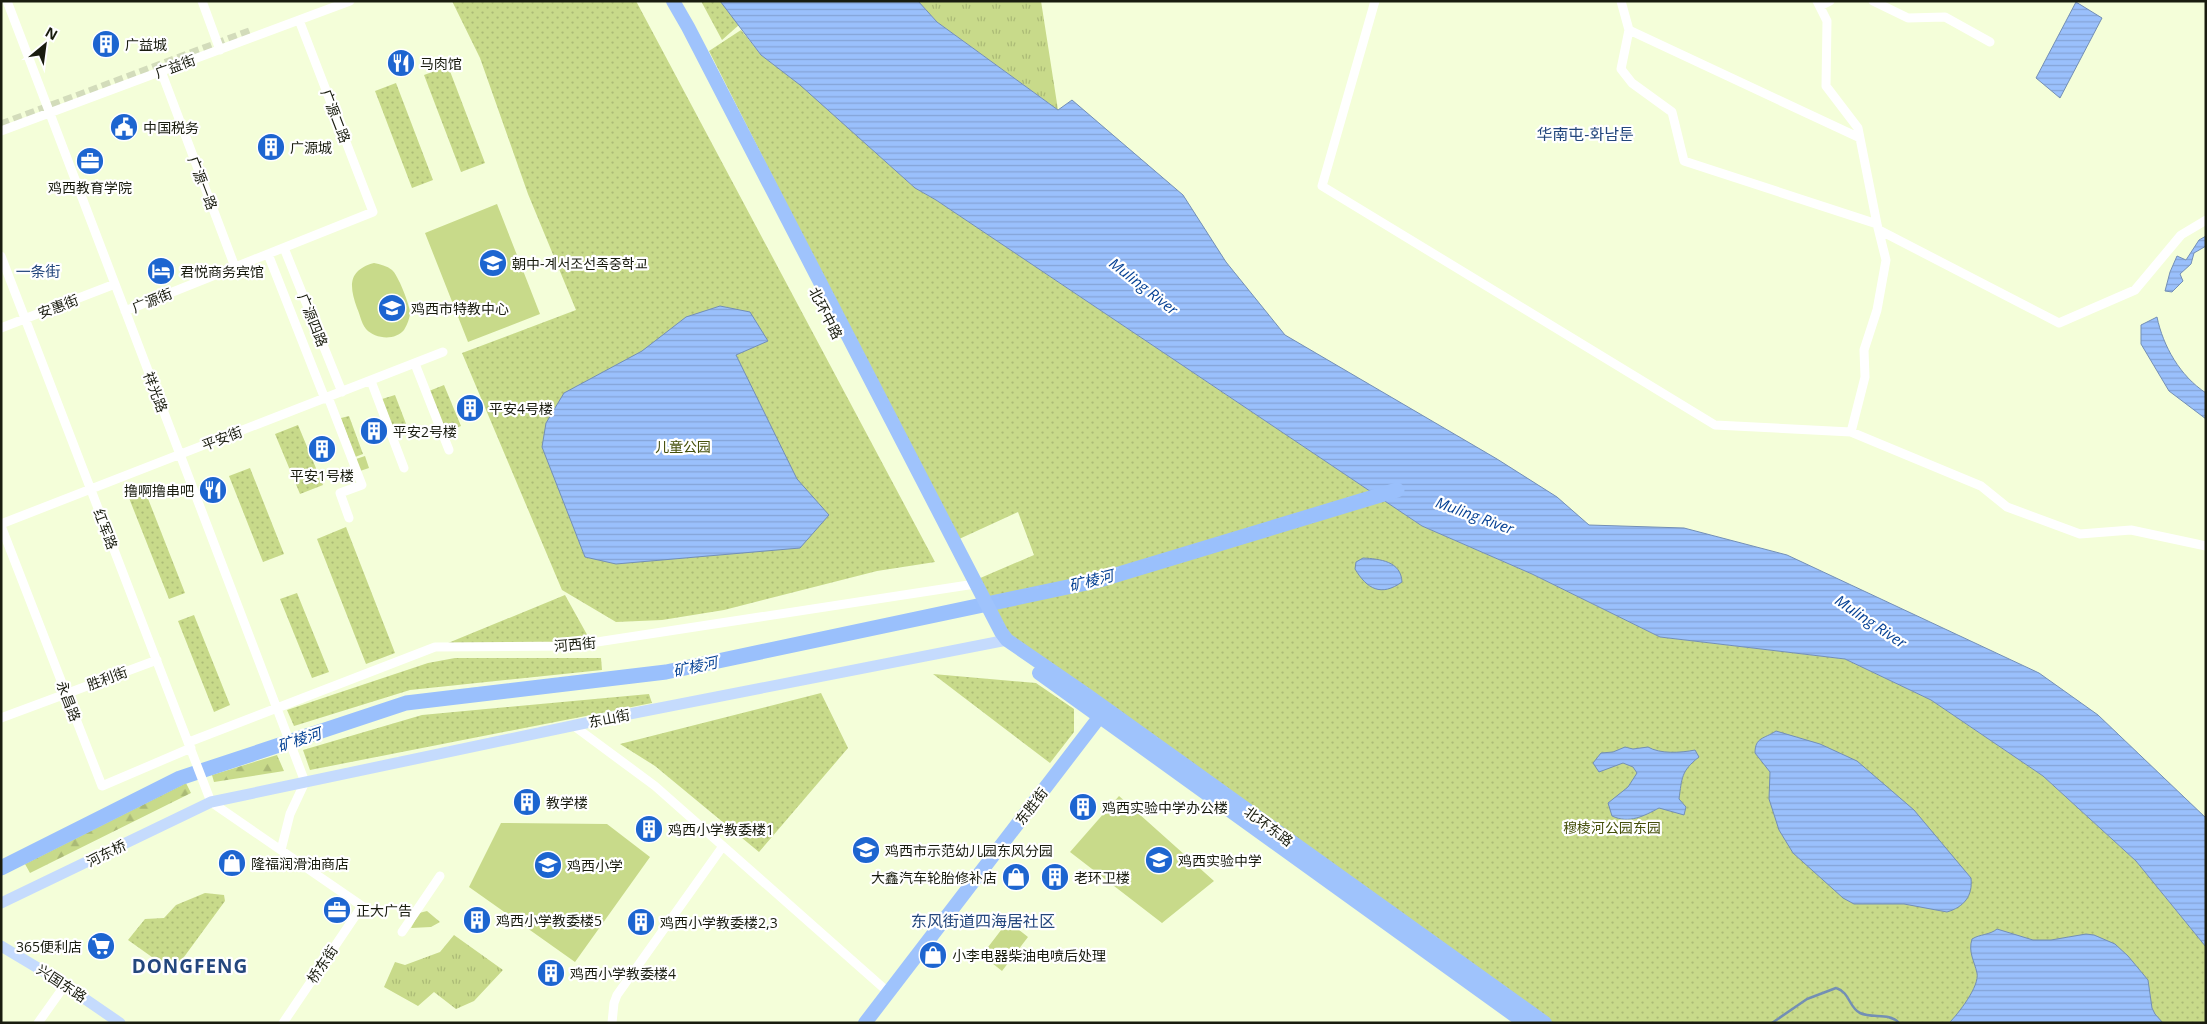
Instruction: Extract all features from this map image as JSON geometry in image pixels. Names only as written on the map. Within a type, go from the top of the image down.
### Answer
[{"type":"highway","name":"北环中路","points":[[662,1],[705,79],[992,626]]},
{"type":"highway","name":"北环中路","points":[[672,1],[688,26],[970,584]]},
{"type":"highway","name":"北环东路","points":[[992,626],[1001,641],[1544,1023]]},
{"type":"highway","name":"北环东路","points":[[1103,713],[1525,1023]]},
{"type":"highway","name":"东胜街","points":[[865,1023],[1103,713]]},
{"type":"main road","name":"东山街","points":[[210,798],[305,782],[1001,641]]},
{"type":"main road","name":"河东桥","points":[[1,903],[210,798]]},
{"type":"main road","name":"兴国东路","points":[[1,946],[65,985],[120,1023]]},
{"type":"street","name":"祥光路","points":[[7,1],[305,782]]},
{"type":"street","points":[[202,1],[220,50]]},
{"type":"street","name":"广益街","points":[[1,131],[350,1]]},
{"type":"street","points":[[1375,1],[1322,186],[1715,425],[1851,432],[1981,486],[2007,507],[2080,534],[2131,530],[2206,546]]},
{"type":"street","points":[[1621,1],[1629,30],[1621,69],[1632,83],[1672,112],[1684,161],[1878,227],[2059,323],[2136,290],[2181,235],[2206,220]]},
{"type":"street","points":[[1830,1],[1819,4],[1827,21],[1826,86],[1858,128],[1886,260],[1878,310],[1864,350],[1865,378],[1851,432]]},
{"type":"street","points":[[1873,1],[1908,18],[1945,17],[1990,42]]},
{"type":"street","name":"广源二路","points":[[299,20],[373,212]]},
{"type":"street","points":[[1629,30],[1860,138]]},
{"type":"street","name":"广源一路","points":[[161,72],[235,267]]},
{"type":"street","name":"广源街","points":[[125,311],[373,212]]},
{"type":"street","name":"广源四路","points":[[284,248],[342,392]]},
{"type":"street","name":"广源四路","points":[[268,254],[362,485],[340,493],[349,518]]},
{"type":"street","name":"红军路","points":[[1,256],[210,798]]},
{"type":"street","name":"安惠街","points":[[1,328],[115,284]]},
{"type":"street","name":"平安街","points":[[1,525],[443,352]]},
{"type":"street","points":[[414,364],[449,450]]},
{"type":"street","points":[[370,381],[404,468]]},
{"type":"street","name":"永昌路","points":[[1,525],[102,786],[189,744]]},
{"type":"street","name":"河西街","points":[[189,744],[276,707],[435,647],[571,646],[970,584]]},
{"type":"street","name":"胜利街","points":[[1,718],[157,660]]},
{"type":"street","points":[[574,726],[655,786],[888,992]]},
{"type":"street","points":[[210,798],[281,850],[290,814],[305,782]]},
{"type":"street","points":[[612,1023],[614,1003],[617,995],[723,846]]},
{"type":"street","name":"桥东街","points":[[281,850],[362,906],[283,1023]]},
{"type":"street","points":[[402,932],[440,876]]},
{"type":"street","points":[[38,1023],[65,985]]},
{"type":"green space","name":"儿童公园","points":[[452,1],[636,1],[935,562],[877,571],[724,610],[662,620],[616,622],[562,590],[462,353],[576,310],[528,194],[480,58]]},
{"type":"green space","points":[[701,1],[766,1],[722,40]]},
{"type":"green space","points":[[918,1],[1041,1],[1058,110],[937,22]]},
{"type":"green space","name":"穆棱河公园东园","points":[[741,30],[761,55],[803,87],[915,188],[936,200],[1422,526],[1532,574],[1660,637],[1845,659],[1931,700],[2043,776],[2136,861],[2206,947],[2206,1023],[1549,1023],[1009,636],[978,579],[1034,555],[1018,512],[957,540],[709,51]]},
{"type":"green space","points":[[448,66],[485,163],[461,172],[424,75]]},
{"type":"green space","points":[[396,83],[433,180],[412,188],[375,91]]},
{"type":"green space","points":[[497,204],[540,314],[468,342],[425,233]]},
{"type":"green space","points":[[374,263],[392,270],[408,302],[410,312],[408,321],[404,330],[396,336],[380,337],[366,329],[354,300],[352,286],[355,275],[365,266]]},
{"type":"green space","points":[[444,385],[461,426],[446,432],[429,391]]},
{"type":"green space","points":[[395,395],[408,429],[395,433],[382,399]]},
{"type":"green space","points":[[349,416],[363,454],[355,457],[341,418]]},
{"type":"green space","points":[[298,425],[323,485],[300,494],[275,434]]},
{"type":"green space","points":[[365,456],[369,468],[360,471],[356,459]]},
{"type":"green space","points":[[250,468],[284,554],[263,562],[229,476]]},
{"type":"green space","points":[[145,491],[185,593],[169,599],[129,498]]},
{"type":"green space","points":[[346,527],[395,653],[366,664],[317,539]]},
{"type":"green space","points":[[297,593],[329,672],[312,678],[280,599]]},
{"type":"green space","points":[[565,595],[590,640],[568,644],[448,643]]},
{"type":"green space","points":[[194,615],[230,705],[214,712],[178,621]]},
{"type":"green space","points":[[455,658],[601,658],[602,670],[410,690],[294,726],[287,710],[428,663]]},
{"type":"green space","points":[[933,674],[1036,683],[1074,709],[1074,732],[1050,763]]},
{"type":"green space","points":[[821,693],[848,748],[759,852],[655,766],[620,744]]},
{"type":"green space","points":[[649,694],[652,703],[310,770],[303,750],[422,715]]},
{"type":"green space","points":[[277,755],[284,771],[214,782],[212,775]]},
{"type":"green space","points":[[186,783],[191,793],[30,873],[25,864]]},
{"type":"green space","points":[[1119,796],[1214,881],[1162,923],[1070,852]]},
{"type":"green space","name":"鸡西小学","points":[[501,823],[607,824],[650,857],[575,962],[469,887]]},
{"type":"green space","points":[[205,893],[224,895],[225,901],[173,972],[128,940],[145,919],[164,918],[176,905]]},
{"type":"green space","points":[[427,911],[440,922],[431,927],[411,928],[419,913]]},
{"type":"green space","points":[[1008,921],[1028,937],[1002,971],[982,955]]},
{"type":"green space","points":[[454,935],[503,970],[474,1001],[456,1009],[434,992],[418,1006],[384,987],[395,962],[405,965],[440,952]]},
{"type":"water","name":"Muling River","points":[[720,1],[918,1],[937,22],[1058,110],[1072,100],[1183,195],[1226,262],[1285,335],[1497,459],[1557,497],[1589,525],[1684,528],[1787,555],[2039,673],[2098,715],[2206,818],[2206,947],[2136,861],[2043,776],[1931,700],[1845,659],[1660,637],[1532,574],[1422,526],[936,200],[915,188],[800,85],[761,55]]},
{"type":"water","points":[[2076,2],[2102,18],[2060,98],[2036,78]]},
{"type":"water","points":[[2206,236],[2206,246],[2194,253],[2191,264],[2180,274],[2183,281],[2172,292],[2165,291],[2177,256],[2186,260],[2199,240]]},
{"type":"water","points":[[720,306],[750,312],[768,341],[736,355],[797,479],[829,515],[800,548],[616,564],[585,557],[542,447],[546,423],[564,393],[642,351],[686,317]]},
{"type":"water","points":[[2157,317],[2164,339],[2174,360],[2188,378],[2206,393],[2206,419],[2169,391],[2141,344],[2141,325]]},
{"type":"water","points":[[1363,558],[1383,560],[1394,565],[1401,575],[1402,582],[1394,587],[1381,590],[1370,586],[1364,582],[1355,569],[1356,562]]},
{"type":"water","points":[[1776,731],[1820,744],[1857,761],[1914,810],[1971,878],[1969,895],[1963,904],[1947,912],[1904,904],[1854,904],[1843,898],[1793,853],[1779,830],[1769,799],[1770,772],[1755,753],[1758,741]]},
{"type":"water","points":[[1625,747],[1633,749],[1648,747],[1658,751],[1670,752],[1695,750],[1699,757],[1683,775],[1681,786],[1679,799],[1686,807],[1684,815],[1659,808],[1636,818],[1624,819],[1612,816],[1608,803],[1628,787],[1637,773],[1633,767],[1623,763],[1599,772],[1593,763],[1601,753],[1613,752]]},
{"type":"water","points":[[1997,929],[2033,940],[2051,940],[2086,934],[2094,935],[2115,944],[2148,980],[2152,1008],[2163,1023],[1949,1023],[1968,999],[1977,979],[1971,952],[1972,939]]},
{"type":"waterway","name":"矿棱河","points":[[1,868],[180,778],[406,703],[666,672],[1096,581],[1397,490]]},
{"type":"waterway","points":[[1772,1023],[1807,999],[1836,988],[1847,996],[1856,1011],[1865,1015],[1891,1018],[1899,1023]]},
{"type":"tunnel","points":[[1,125],[252,31]]},
{"type":"place","name":"广益城","points":[[106,44]]},
{"type":"place","name":"马肉馆","points":[[401,63]]},
{"type":"place","name":"中国税务","points":[[124,127]]},
{"type":"place","name":"广源城","points":[[271,147]]},
{"type":"place","name":"鸡西教育学院","points":[[90,161]]},
{"type":"place","name":"朝中-계서조선족중학교","points":[[493,263]]},
{"type":"place","name":"君悦商务宾馆","points":[[161,271]]},
{"type":"place","name":"鸡西市特教中心","points":[[392,308]]},
{"type":"place","name":"平安4号楼","points":[[470,408]]},
{"type":"place","name":"平安2号楼","points":[[374,431]]},
{"type":"place","name":"平安1号楼","points":[[322,449]]},
{"type":"place","name":"撸啊撸串吧","points":[[213,490]]},
{"type":"place","name":"教学楼","points":[[527,802]]},
{"type":"place","name":"鸡西实验中学办公楼","points":[[1083,807]]},
{"type":"place","name":"鸡西小学教委楼1","points":[[649,829]]},
{"type":"place","name":"鸡西市示范幼儿园东风分园","points":[[866,850]]},
{"type":"place","name":"鸡西实验中学","points":[[1159,860]]},
{"type":"place","name":"隆福润滑油商店","points":[[232,863]]},
{"type":"place","name":"鸡西小学","points":[[548,865]]},
{"type":"place","name":"大鑫汽车轮胎修补店","points":[[1016,877]]},
{"type":"place","name":"老环卫楼","points":[[1055,877]]},
{"type":"place","name":"正大广告","points":[[337,910]]},
{"type":"place","name":"鸡西小学教委楼5","points":[[477,920]]},
{"type":"place","name":"鸡西小学教委楼2,3","points":[[641,922]]},
{"type":"place","name":"365便利店","points":[[101,946]]},
{"type":"place","name":"小李电器柴油电喷后处理","points":[[933,955]]},
{"type":"place","name":"鸡西小学教委楼4","points":[[551,973]]},
{"type":"district","name":"华南屯-화남툰","points":[[1585,134]]},
{"type":"district","name":"一条街","points":[[38,271]]},
{"type":"district","name":"东风街道四海居社区","points":[[983,921]]},
{"type":"district","name":"DONGFENG","points":[[190,966]]}]
